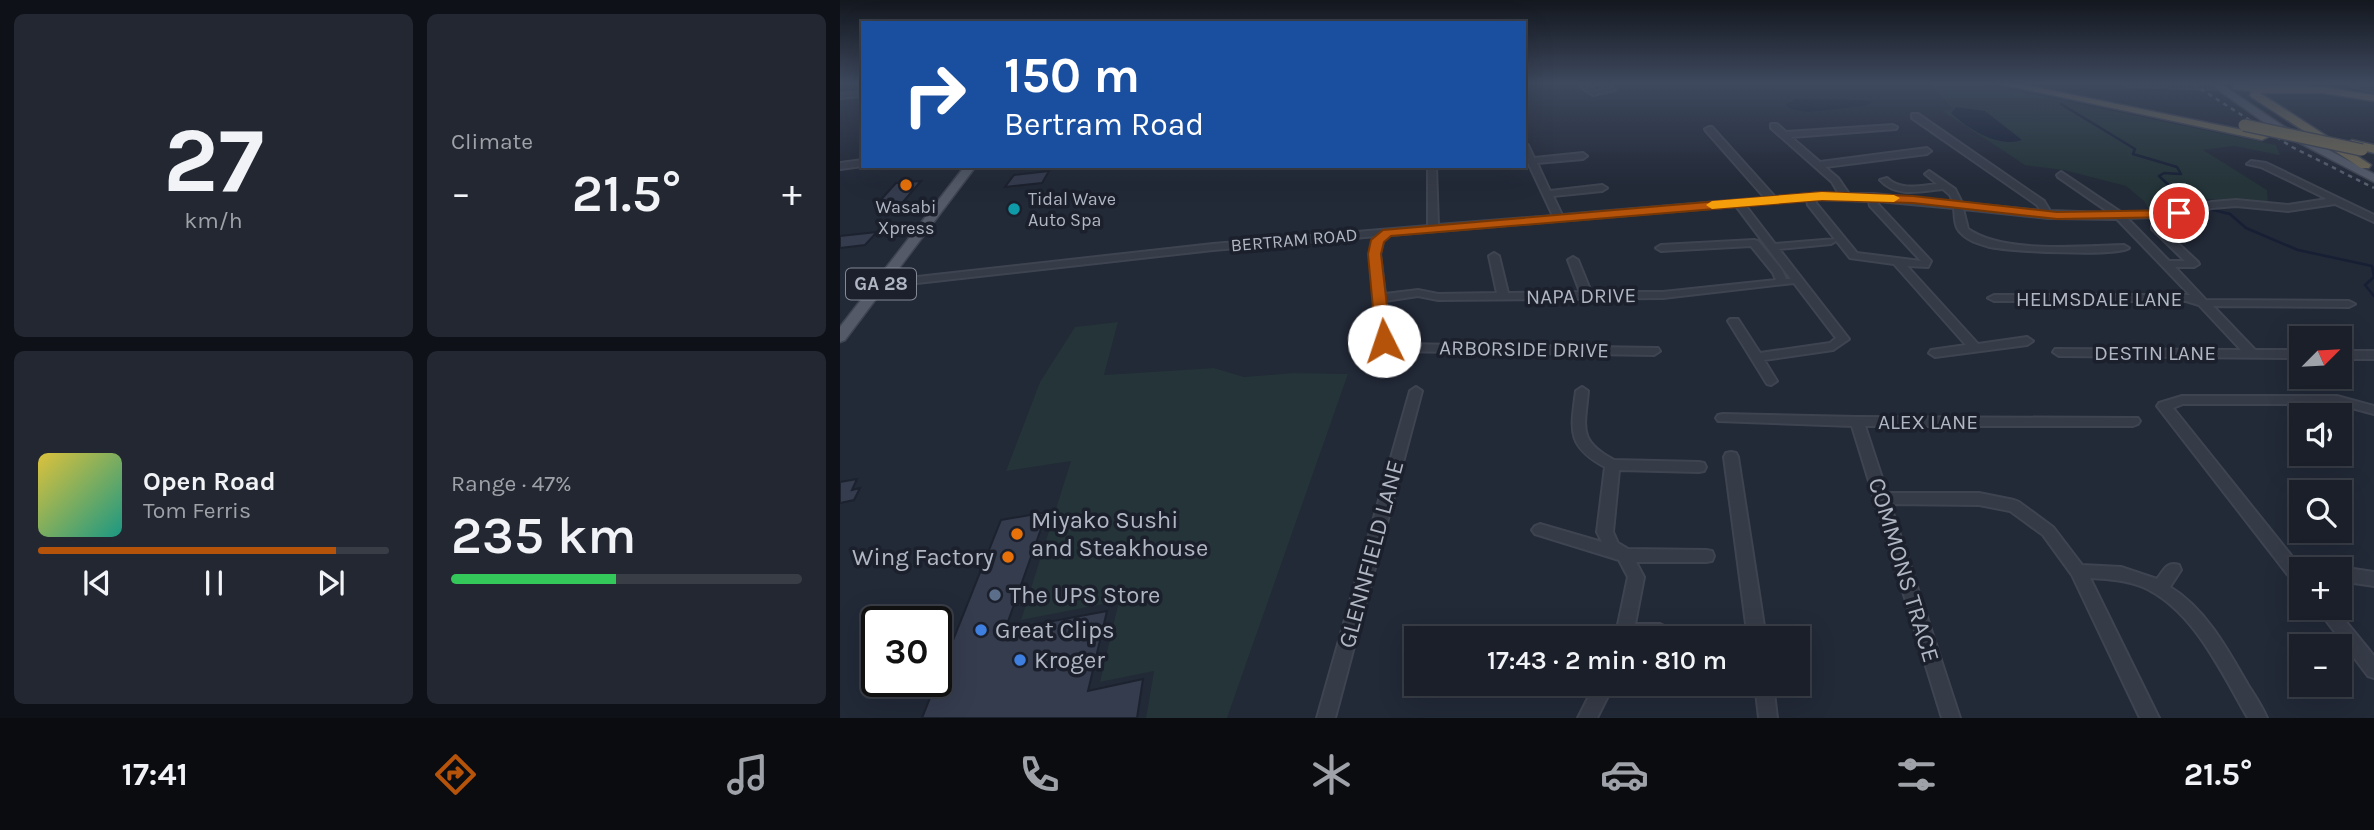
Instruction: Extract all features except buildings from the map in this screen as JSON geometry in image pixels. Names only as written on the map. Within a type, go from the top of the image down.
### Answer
[{"type":"highway","points":[[2167,118],[2262,137],[2371,165]]},
{"type":"highway","points":[[2212,118],[2365,149]]},
{"type":"highway","points":[[2288,118],[2371,165]]},
{"type":"main road","points":[[2264,118],[2374,179]]},
{"type":"main road","points":[[2282,118],[2371,165]]},
{"type":"main road","name":"GA 28","points":[[840,337],[969,168]]},
{"type":"street","points":[[1917,118],[2041,203],[2048,215]]},
{"type":"street","points":[[1774,126],[1835,180],[1845,196]]},
{"type":"street","points":[[1784,135],[1893,127]]},
{"type":"street","points":[[1709,129],[1772,200]]},
{"type":"street","points":[[1526,149],[1558,218]]},
{"type":"street","points":[[1817,165],[1927,151]]},
{"type":"street","points":[[1532,162],[1583,156]]},
{"type":"street","points":[[840,166],[860,161]]},
{"type":"street","points":[[2251,164],[2263,165],[2374,219]]},
{"type":"street","points":[[1432,168],[1433,228]]},
{"type":"street","points":[[1929,174],[1955,194],[1965,234],[1993,245],[2005,248],[2124,247]]},
{"type":"street","points":[[2061,174],[2119,215],[2251,353]]},
{"type":"street","points":[[1884,180],[1897,190],[1943,186]]},
{"type":"street","points":[[1547,194],[1602,188]]},
{"type":"street","points":[[1812,197],[1811,203],[1854,256],[1924,265]]},
{"type":"street","name":"BERTRAM ROAD","points":[[881,284],[1213,247],[1812,197],[1874,197],[2048,215],[2179,213],[2212,205],[2236,203],[2287,208],[2335,201]]},
{"type":"street","points":[[1874,197],[1873,204],[1926,261],[1915,279]]},
{"type":"street","points":[[1738,203],[1843,340],[1833,346],[1756,357]]},
{"type":"street","points":[[2155,227],[2194,264],[2166,264]]},
{"type":"street","name":"ARBORSIDE DRIVE","points":[[1387,233],[1378,240],[1375,254],[1384,341],[1397,348],[1654,351]]},
{"type":"street","points":[[1772,247],[1831,241]]},
{"type":"street","name":"NAPA DRIVE","points":[[1380,298],[1418,293],[1438,297],[1663,295],[1786,282],[1754,243],[1661,248]]},
{"type":"street","points":[[1493,256],[1503,296]]},
{"type":"street","points":[[1573,260],[1587,295]]},
{"type":"street","points":[[1895,260],[1975,347]]},
{"type":"street","name":"HELMSDALE LANE","points":[[1994,298],[2187,298],[2203,303],[2349,304]]},
{"type":"street","points":[[1734,321],[1771,381]]},
{"type":"street","points":[[1935,353],[2027,341]]},
{"type":"street","name":"DESTIN LANE","points":[[2059,352],[2289,354]]},
{"type":"street","points":[[2352,355],[2374,355]]},
{"type":"street","name":"GLENNFIELD LANE","points":[[1326,718],[1416,391]]},
{"type":"street","points":[[1582,391],[1579,440],[1588,453],[1612,465],[1699,467]]},
{"type":"street","points":[[2289,561],[2164,406],[2182,400],[2337,400],[2374,410]]},
{"type":"street","name":"ALEX LANE","points":[[1723,418],[1857,422],[2133,421]]},
{"type":"street","name":"COMMONS TRACE","points":[[1857,422],[1951,718]]},
{"type":"street","points":[[1731,457],[1755,626]]},
{"type":"street","points":[[1612,465],[1605,532],[1612,547],[1625,555],[1636,577],[1627,626]]},
{"type":"street","points":[[1883,498],[1979,499],[2014,506],[2048,531],[2078,571],[2150,718]]},
{"type":"street","points":[[1540,530],[1625,555],[1706,556]]},
{"type":"street","points":[[2161,587],[2173,570]]},
{"type":"street","points":[[2078,571],[2127,575],[2161,587],[2194,616],[2258,718]]},
{"type":"street","points":[[2352,576],[2374,579]]},
{"type":"street","points":[[2334,620],[2374,670]]},
{"type":"street","points":[[1587,718],[1599,696]]},
{"type":"street","points":[[1765,696],[1768,718]]},
{"type":"shaded area","points":[[1953,118],[2144,118],[2276,145],[2280,155],[2234,146],[2203,150],[2267,190],[2268,202],[2203,199],[2149,210],[2144,201],[2126,186],[2064,170],[2025,165]]},
{"type":"shaded area","points":[[1118,322],[1104,375],[1214,368],[1244,377],[1293,373],[1348,374],[1227,718],[1146,718],[1154,671],[1100,682],[1119,601],[1021,620],[1071,461],[1006,471],[1040,382],[1075,327]]},
{"type":"water","points":[[1957,118],[1993,118],[2022,140],[2013,142],[1993,139]]},
{"type":"waterway","points":[[2083,118],[2135,149],[2133,154],[2177,167],[2181,174],[2164,173],[2159,176],[2177,193],[2209,209],[2230,214],[2246,228],[2298,250],[2372,266],[2374,277],[2365,285],[2374,296]]},
{"type":"railway","points":[[2246,118],[2292,147],[2374,188]]},
{"type":"slow traffic","points":[[1712,205],[1822,196],[1894,198]]},
{"type":"place","name":"Wasabi Xpress","points":[[906,185]]},
{"type":"place","name":"Tidal Wave Auto Spa","points":[[1014,209]]},
{"type":"place","name":"Miyako Sushi and Steakhouse","points":[[1017,534]]},
{"type":"place","name":"Wing Factory","points":[[1008,557]]},
{"type":"place","name":"The UPS Store","points":[[995,595]]},
{"type":"place","name":"Great Clips","points":[[981,630]]},
{"type":"place","name":"Kroger","points":[[1020,660]]},
{"type":"route","points":[[1384,341],[1375,254],[1378,240],[1387,233],[1822,196],[1866,196],[2057,215],[2179,213]]}]
